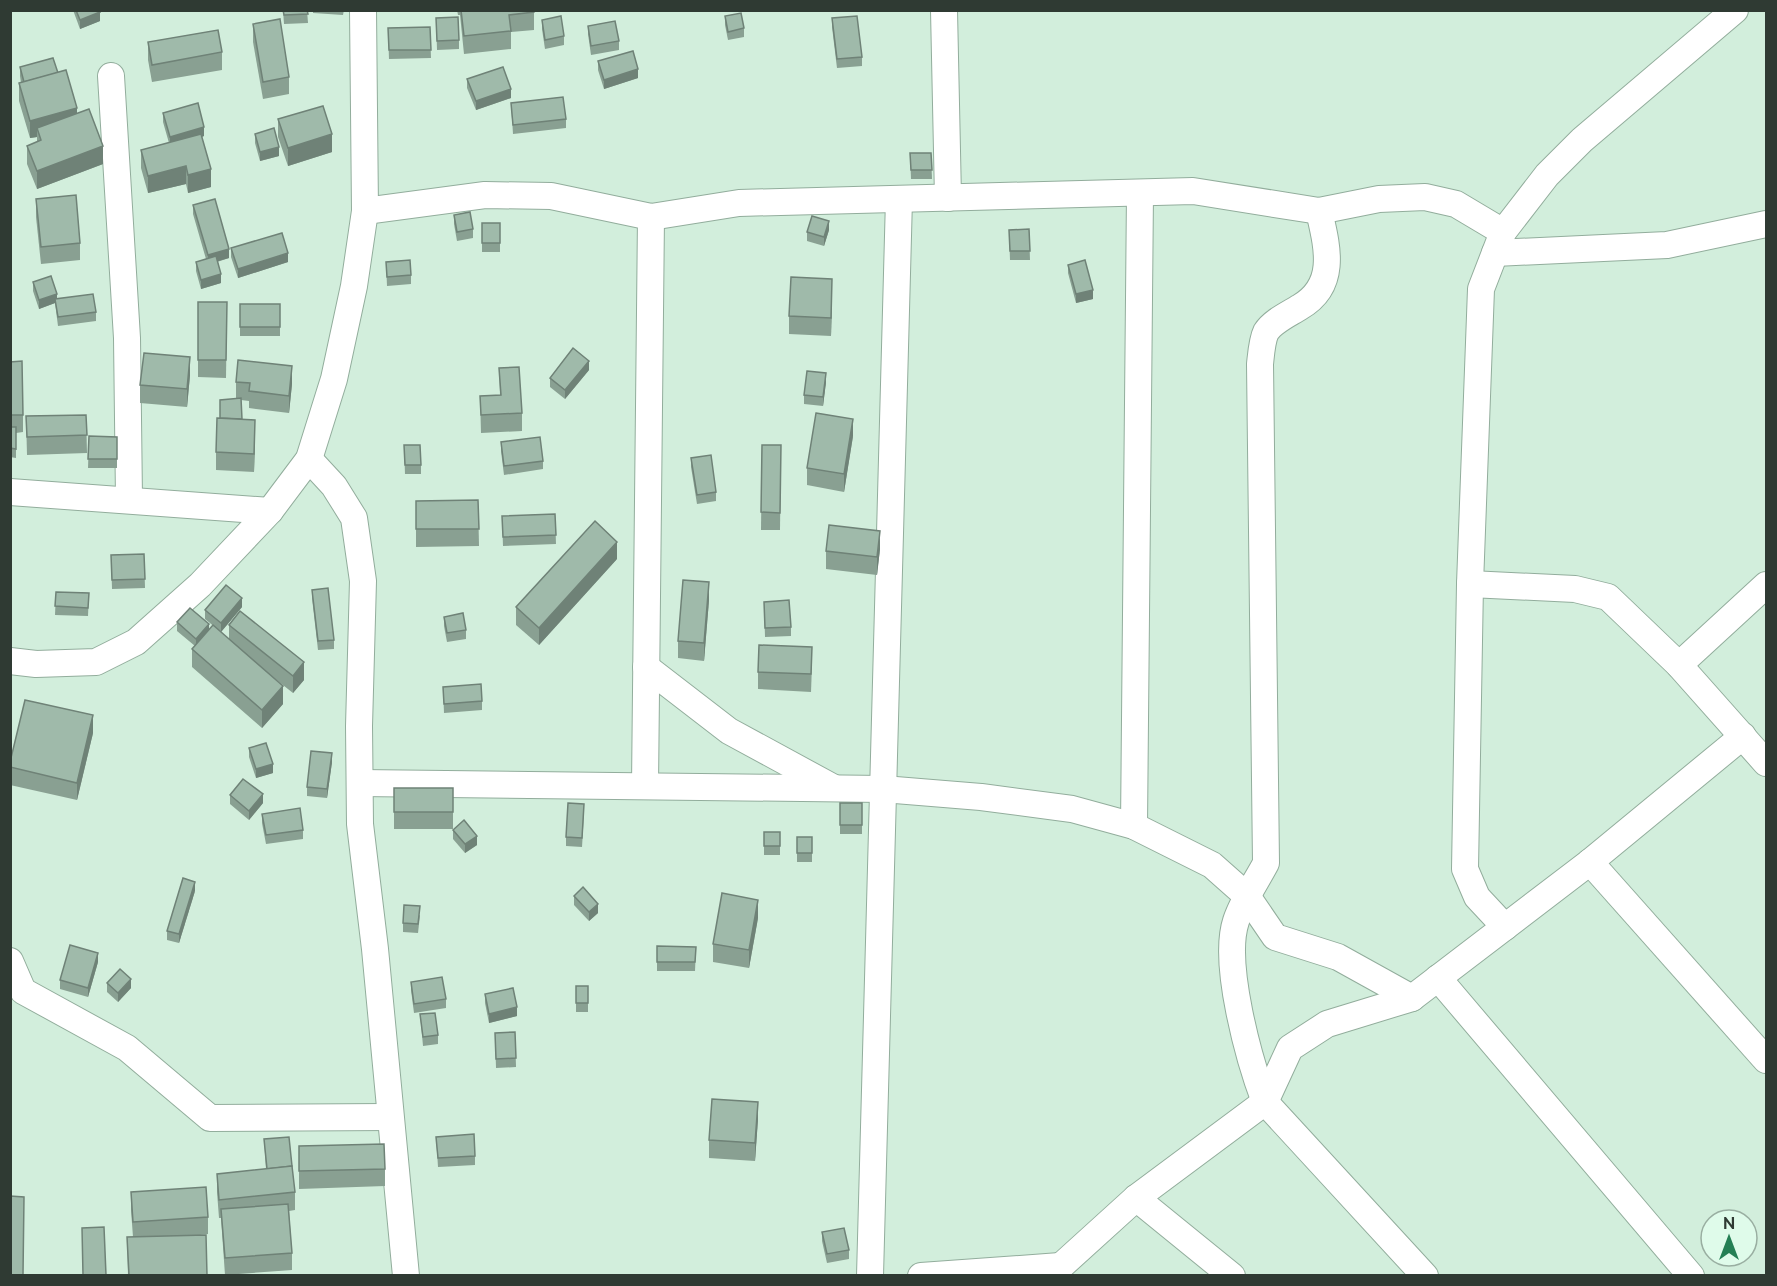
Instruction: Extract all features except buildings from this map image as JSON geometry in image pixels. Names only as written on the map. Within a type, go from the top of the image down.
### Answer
[{"type":"street","points":[[10,660],[36,664],[96,662],[136,642],[200,585],[270,511],[309,459],[334,379],[354,286],[365,211],[363,10]]},
{"type":"street","points":[[944,10],[948,198]]},
{"type":"street","points":[[1505,927],[1477,897],[1465,869],[1470,584],[1481,289],[1499,242],[1547,175],[1582,140],[1735,10]]},
{"type":"street","points":[[111,76],[128,338],[129,499]]},
{"type":"street","points":[[365,211],[485,195],[551,196],[651,217],[740,203],[1193,191],[1319,211],[1379,199],[1425,197],[1456,204],[1499,242],[1667,245],[1767,224]]},
{"type":"street","points":[[1134,826],[1140,194]]},
{"type":"street","points":[[870,1275],[899,200]]},
{"type":"street","points":[[1319,211],[1329,256],[1324,282],[1303,306],[1285,315],[1266,332],[1260,364],[1266,863],[1247,896],[1236,922],[1232,958],[1253,1071],[1265,1101],[1425,1275]]},
{"type":"street","points":[[645,786],[651,217]]},
{"type":"street","points":[[309,459],[334,486],[354,518],[363,581],[360,824],[375,949],[389,1117],[406,1275]]},
{"type":"street","points":[[10,492],[270,511]]},
{"type":"street","points":[[1470,584],[1575,589],[1608,597],[1679,665],[1767,763]]},
{"type":"street","points":[[1679,665],[1767,585]]},
{"type":"street","points":[[646,667],[729,731],[834,789]]},
{"type":"street","points":[[921,1275],[1055,1271],[1136,1198],[1265,1101],[1290,1048],[1328,1024],[1412,998],[1590,862],[1743,736]]},
{"type":"street","points":[[360,783],[883,789],[981,797],[1072,809],[1134,826],[1212,865],[1247,896],[1275,937],[1338,957],[1412,998]]},
{"type":"street","points":[[1590,862],[1767,1060]]},
{"type":"street","points":[[10,961],[23,991],[128,1048],[210,1118],[389,1117]]},
{"type":"street","points":[[1438,978],[1691,1275]]},
{"type":"street","points":[[1136,1198],[1232,1275]]}]
